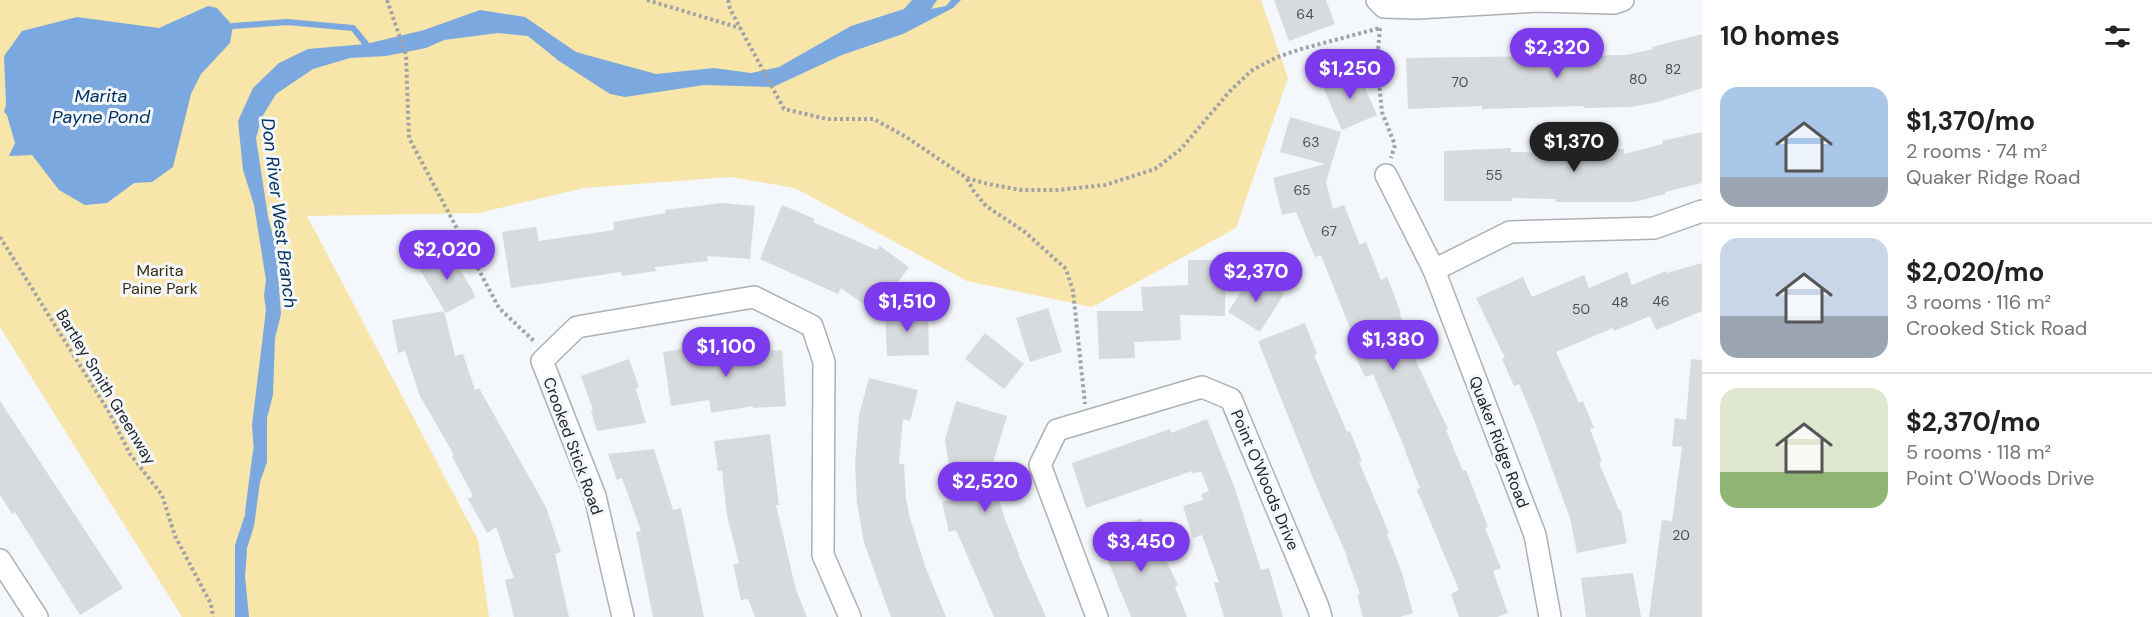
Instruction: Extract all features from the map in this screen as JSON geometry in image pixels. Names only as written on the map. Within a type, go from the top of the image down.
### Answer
[{"type":"street","points":[[1381,3],[1417,8],[1538,1],[1614,3],[1623,0]]},
{"type":"street","name":"Quaker Ridge Road","points":[[1386,175],[1434,270],[1535,535],[1550,617]]},
{"type":"street","points":[[1434,270],[1510,232],[1654,228],[1702,211]]},
{"type":"street","name":"Crooked Stick Road","points":[[622,617],[595,496],[542,361],[577,327],[754,297],[812,326],[824,362],[823,555],[850,617]]},
{"type":"street","name":"Point O'Woods Drive","points":[[1097,617],[1040,465],[1057,430],[1202,387],[1231,399],[1321,617]]},
{"type":"street","points":[[0,560],[37,617]]},
{"type":"path","points":[[387,0],[406,56],[409,138],[499,308],[548,353]]},
{"type":"path","points":[[646,0],[741,28]]},
{"type":"path","points":[[728,0],[730,9],[784,108],[827,119],[874,119],[906,137],[967,178],[1021,190],[1058,190],[1105,185],[1155,169],[1181,149],[1229,92],[1251,71],[1275,57],[1380,28]]},
{"type":"path","points":[[1381,3],[1377,62],[1382,112],[1395,145],[1386,175]]},
{"type":"path","points":[[967,178],[986,206],[1025,232],[1066,269],[1073,291],[1087,420]]},
{"type":"path","name":"Bartley Smith Greenway","points":[[0,237],[109,412],[130,454],[162,495],[175,536],[211,604],[213,617]]},
{"type":"green space","name":"Marita Paine Park","points":[[0,0],[1261,0],[1288,78],[1236,228],[1092,307],[967,281],[795,188],[731,177],[584,188],[479,213],[307,216],[478,540],[489,617],[182,617],[0,327]]},
{"type":"water","points":[[912,0],[937,0],[931,9],[946,6],[951,0],[961,0],[953,8],[903,34],[842,55],[773,87],[704,85],[625,97],[610,94],[559,61],[528,36],[498,33],[444,40],[426,48],[386,56],[350,58],[313,69],[276,94],[262,117],[256,138],[268,217],[276,247],[281,314],[275,338],[273,395],[267,418],[267,462],[260,482],[254,526],[242,564],[244,605],[249,617],[235,617],[235,545],[250,500],[255,467],[252,425],[266,310],[264,295],[266,280],[254,205],[243,170],[238,121],[253,88],[279,63],[308,49],[366,44],[424,30],[480,10],[525,17],[576,52],[656,74],[714,68],[751,73],[779,67],[851,26],[904,9]]},
{"type":"water","name":"Marita Payne Pond","points":[[208,6],[217,8],[233,26],[230,43],[201,74],[191,94],[173,167],[152,182],[134,183],[107,203],[85,205],[59,190],[32,155],[9,156],[15,143],[7,115],[4,112],[6,105],[4,56],[22,31],[77,17],[159,28]]},
{"type":"building","points":[[1274,0],[1326,0],[1335,24],[1289,41]]},
{"type":"building","points":[[1702,34],[1702,88],[1658,102],[1631,107],[1482,109],[1482,106],[1408,109],[1406,58],[1626,55]]},
{"type":"building","points":[[1357,70],[1377,115],[1342,130],[1322,85]]},
{"type":"building","points":[[1290,117],[1341,132],[1326,182],[1333,209],[1344,205],[1360,245],[1366,242],[1381,280],[1387,277],[1401,313],[1399,313],[1417,353],[1413,355],[1448,429],[1446,430],[1463,471],[1466,470],[1488,527],[1485,528],[1501,568],[1493,571],[1508,613],[1497,617],[1459,617],[1451,594],[1459,590],[1417,490],[1420,488],[1406,451],[1373,374],[1365,377],[1349,343],[1355,341],[1321,255],[1315,257],[1296,212],[1282,215],[1273,178],[1325,164],[1280,152]]},
{"type":"building","points":[[1702,132],[1702,183],[1665,192],[1666,194],[1634,202],[1556,202],[1555,199],[1512,198],[1512,201],[1444,201],[1444,151],[1511,148],[1511,152],[1554,153],[1554,149],[1584,148],[1624,149],[1624,154],[1663,144],[1662,141]]},
{"type":"building","points":[[722,203],[755,206],[750,259],[707,256],[708,261],[655,267],[656,271],[622,276],[621,272],[511,288],[502,232],[536,227],[539,241],[614,230],[613,222],[666,213],[665,210]]},
{"type":"building","points":[[782,205],[815,219],[813,222],[877,250],[880,246],[909,267],[876,313],[841,288],[838,294],[760,259]]},
{"type":"building","points":[[448,248],[476,297],[446,313],[417,265]]},
{"type":"building","points":[[1188,260],[1226,260],[1225,316],[1180,315],[1181,340],[1134,342],[1135,358],[1099,359],[1097,311],[1143,311],[1141,287],[1188,285]]},
{"type":"building","points":[[1702,263],[1702,311],[1656,330],[1650,316],[1614,331],[1613,328],[1556,352],[1579,403],[1583,401],[1594,428],[1590,429],[1602,461],[1599,463],[1619,510],[1621,510],[1627,543],[1577,553],[1570,518],[1534,420],[1519,384],[1514,386],[1502,359],[1505,358],[1476,298],[1523,277],[1532,297],[1584,275],[1589,288],[1627,272],[1632,285],[1666,271],[1667,273]]},
{"type":"building","points":[[1253,273],[1284,294],[1260,332],[1228,312]]},
{"type":"building","points":[[1048,308],[1062,352],[1030,362],[1016,318]]},
{"type":"building","points":[[444,311],[455,356],[463,354],[475,390],[479,388],[546,507],[561,552],[555,554],[569,617],[514,617],[505,580],[514,578],[496,527],[487,533],[468,499],[473,496],[452,456],[454,455],[420,396],[405,351],[398,353],[392,320]]},
{"type":"building","points":[[928,311],[929,355],[887,356],[885,312]]},
{"type":"building","points":[[1305,323],[1317,354],[1314,355],[1347,432],[1350,431],[1362,461],[1359,462],[1389,533],[1387,534],[1402,573],[1413,613],[1400,617],[1363,617],[1357,595],[1360,594],[1347,556],[1258,341]]},
{"type":"building","points":[[985,333],[1024,364],[1004,389],[965,359]]},
{"type":"building","points":[[735,344],[737,353],[782,350],[786,406],[753,408],[753,406],[711,413],[709,400],[671,406],[663,352],[693,347],[694,351]]},
{"type":"building","points":[[629,359],[639,387],[636,389],[646,423],[597,431],[591,411],[593,410],[581,376]]},
{"type":"building","points":[[1691,359],[1702,360],[1702,617],[1649,617],[1662,520],[1672,521],[1682,447],[1672,446],[1675,418],[1686,420]]},
{"type":"building","points":[[869,378],[918,390],[910,421],[903,419],[899,464],[904,464],[906,499],[910,518],[925,566],[946,617],[891,617],[864,543],[857,503],[855,465],[859,415]]},
{"type":"building","points":[[0,401],[123,588],[80,615],[15,512],[12,514],[0,495]]},
{"type":"building","points":[[956,401],[1007,416],[992,466],[996,489],[1018,554],[1046,617],[994,617],[956,530],[949,532],[942,502],[954,499],[945,440]]},
{"type":"building","points":[[1207,419],[1233,483],[1261,570],[1269,568],[1283,617],[1224,617],[1214,583],[1219,582],[1202,535],[1193,538],[1183,506],[1203,500],[1201,494],[1209,491],[1201,471],[1193,474],[1192,471],[1086,508],[1072,463],[1170,429],[1171,433]]},
{"type":"building","points":[[770,434],[779,505],[776,505],[796,590],[807,617],[755,617],[748,599],[741,600],[733,564],[739,563],[727,516],[722,471],[718,471],[714,441]]},
{"type":"building","points":[[654,449],[673,510],[681,508],[704,617],[653,617],[636,532],[641,531],[622,478],[617,480],[608,454]]},
{"type":"building","points":[[1141,518],[1158,559],[1164,556],[1178,585],[1175,587],[1187,617],[1131,617],[1098,536]]},
{"type":"building","points":[[1633,573],[1641,617],[1586,617],[1581,578]]},
{"type":"waterway","points":[[233,26],[287,22],[353,28],[366,44]]},
{"type":"waterway","name":"Don River West Branch","points":[[248,512],[256,451]]},
{"type":"waterway","name":"Don River West Branch","points":[[244,552],[242,576],[246,617]]}]
